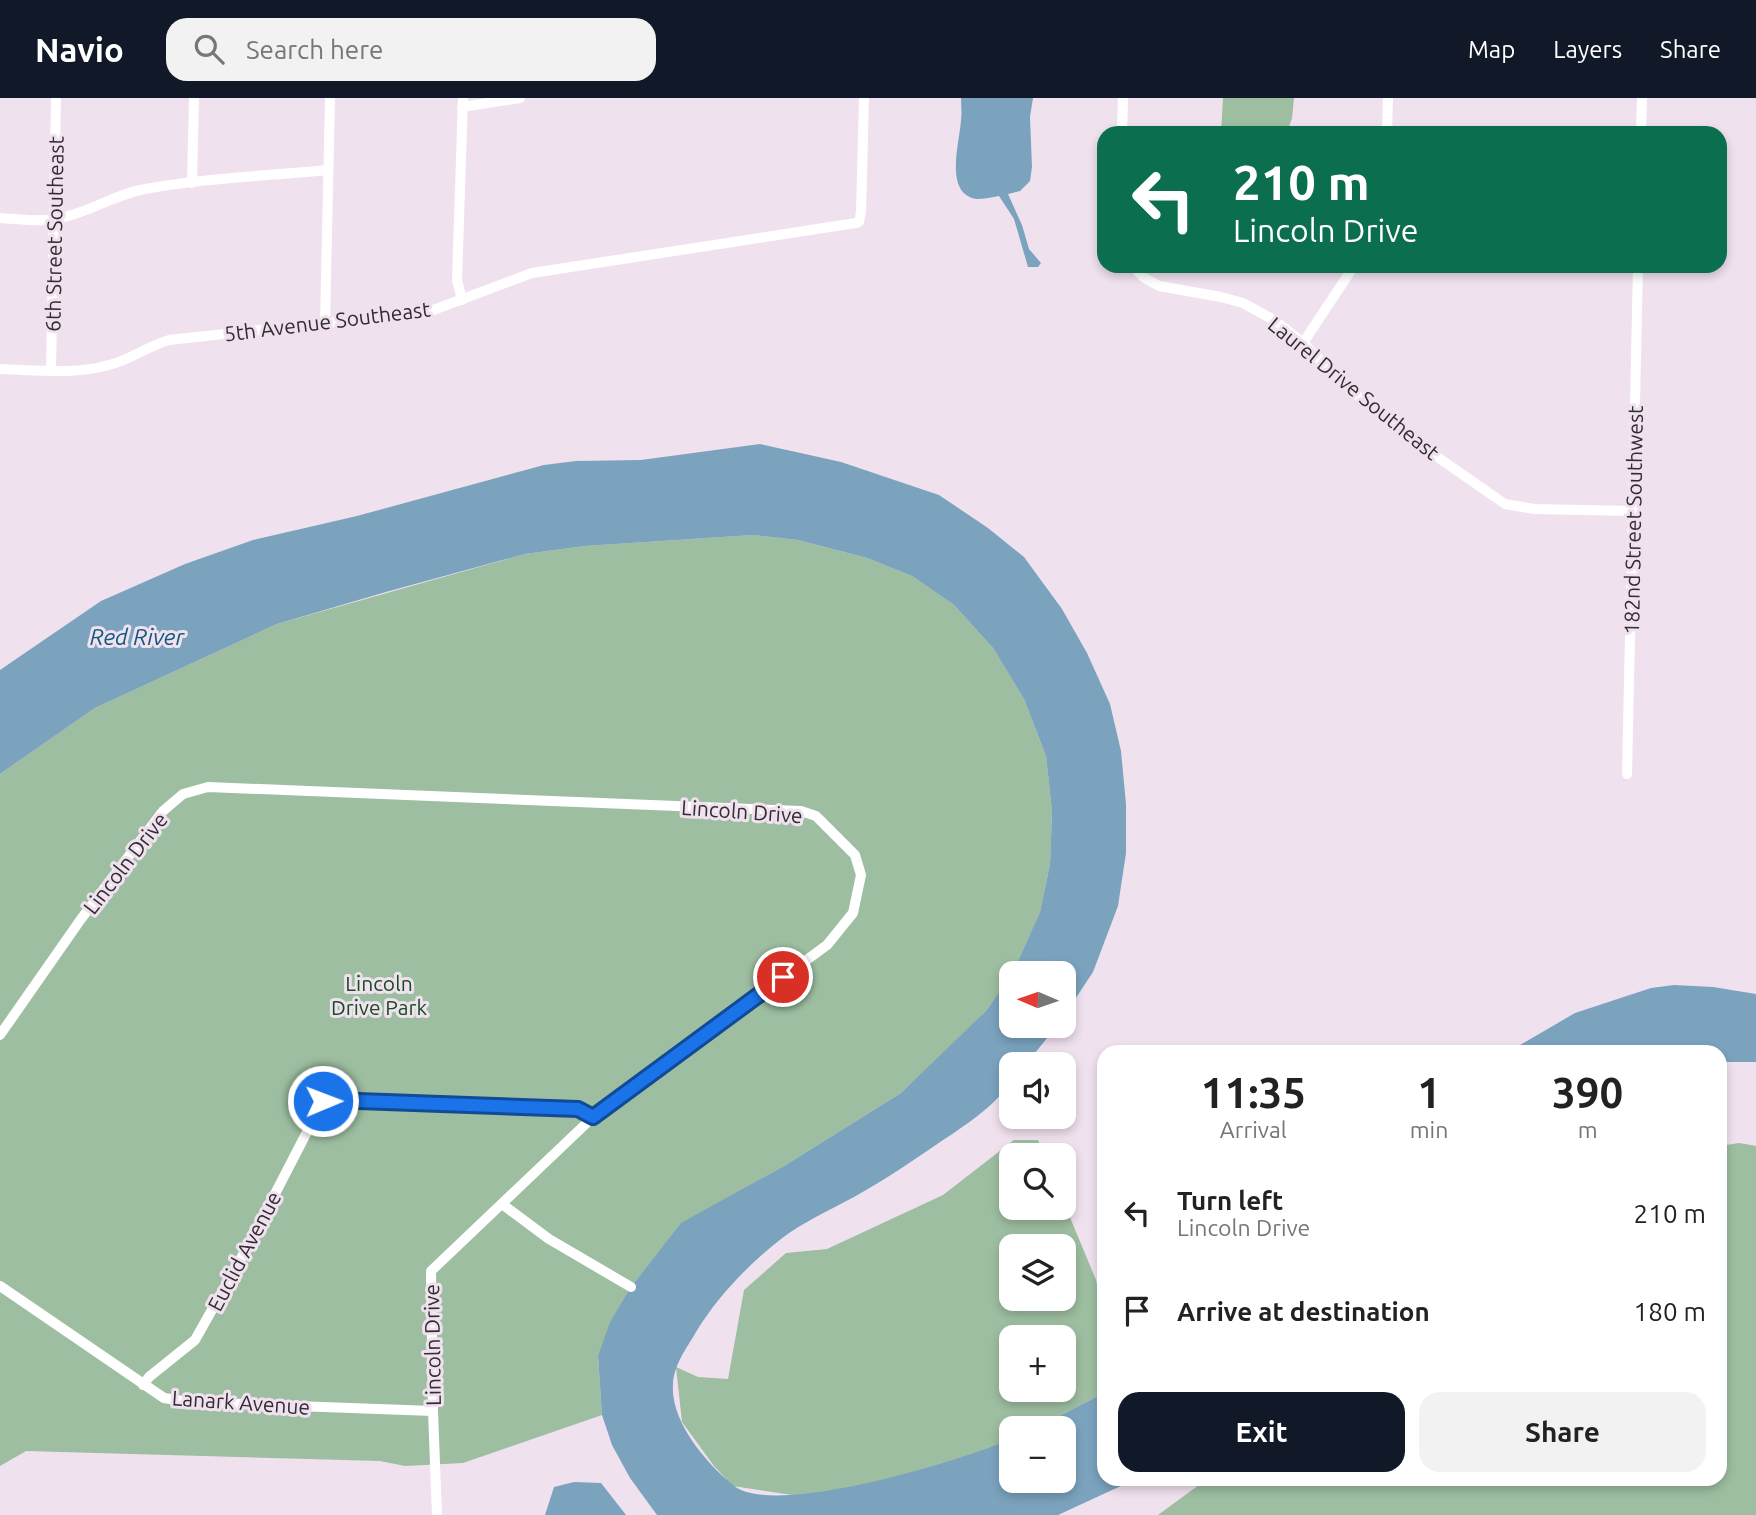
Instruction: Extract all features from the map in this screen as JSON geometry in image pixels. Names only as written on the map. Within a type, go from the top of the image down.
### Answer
[{"type":"street","name":"6th Street Southeast","points":[[51,371],[56,98]]},
{"type":"street","points":[[192,183],[194,98]]},
{"type":"street","points":[[325,324],[330,98]]},
{"type":"street","points":[[462,300],[457,280],[463,103],[520,98]]},
{"type":"street","name":"5th Avenue Southeast","points":[[0,369],[79,370],[112,365],[169,340],[428,312],[532,273],[859,222],[864,98]]},
{"type":"street","points":[[1122,126],[1123,98]]},
{"type":"street","points":[[1387,126],[1388,98]]},
{"type":"street","points":[[1641,126],[1642,98]]},
{"type":"street","points":[[0,218],[64,218],[123,194],[192,183],[328,170]]},
{"type":"street","name":"Laurel Drive Southeast","points":[[1140,273],[1150,282],[1171,290],[1203,293],[1243,303],[1274,320],[1397,429],[1505,504],[1534,509],[1633,511]]},
{"type":"street","points":[[1303,343],[1349,273]]},
{"type":"street","name":"182nd Street Southwest","points":[[1627,774],[1638,273]]},
{"type":"street","name":"Lincoln Drive","points":[[0,1035],[81,919],[163,811],[183,794],[208,787],[801,811],[816,817],[855,855],[861,875],[853,913],[827,945],[593,1117],[431,1270],[437,1515]]},
{"type":"street","name":"Euclid Avenue","points":[[144,1385],[149,1377],[195,1340],[249,1244],[323,1101],[578,1109],[593,1117]]},
{"type":"street","points":[[502,1204],[549,1239],[631,1287]]},
{"type":"street","name":"Lanark Avenue","points":[[0,1286],[164,1398],[189,1402],[433,1411]]},
{"type":"green space","points":[[1223,98],[1294,98],[1289,126],[1221,126]]},
{"type":"green space","name":"Lincoln Drive Park","points":[[753,535],[798,540],[867,558],[912,576],[954,605],[993,648],[1024,699],[1046,756],[1052,811],[1050,864],[1040,912],[1019,961],[999,961],[999,993],[986,1011],[948,1050],[901,1093],[784,1166],[681,1224],[631,1287],[598,1356],[602,1415],[463,1463],[405,1466],[380,1461],[26,1451],[0,1466],[0,774],[95,708],[277,624],[525,554],[585,546]]},
{"type":"green space","points":[[1014,1140],[1038,1140],[1039,1143],[1010,1143]]},
{"type":"green space","points":[[1739,1143],[1756,1146],[1756,1515],[1158,1515],[1197,1486],[1727,1486],[1727,1145]]},
{"type":"green space","points":[[999,1152],[999,1220],[1071,1220],[1096,1280],[1097,1397],[1059,1416],[999,1416],[999,1444],[970,1457],[893,1480],[812,1498],[733,1486],[714,1466],[682,1422],[676,1367],[698,1377],[728,1379],[744,1290],[786,1253],[827,1249],[943,1195]]},
{"type":"water","points":[[961,98],[1033,98],[1030,117],[1030,181],[1020,191],[1008,194],[1029,249],[1041,263],[1038,267],[1028,267],[1014,219],[999,196],[977,199],[960,188],[956,166]]},
{"type":"water","name":"Red River","points":[[760,444],[841,462],[939,495],[988,528],[1024,557],[1062,609],[1087,653],[1110,704],[1121,751],[1126,804],[1126,853],[1118,906],[1093,972],[1076,998],[1076,961],[1018,961],[1040,912],[1050,864],[1052,811],[1046,756],[1024,699],[993,648],[954,605],[912,576],[867,558],[798,540],[753,535],[585,546],[525,554],[386,592],[277,624],[95,708],[0,774],[0,670],[101,601],[185,564],[253,540],[357,516],[544,465],[576,461],[641,460]]},
{"type":"water","points":[[1674,985],[1713,987],[1756,994],[1756,1062],[1727,1062],[1727,1045],[1520,1045],[1575,1013],[1651,988]]},
{"type":"water","points":[[999,992],[999,1038],[1047,1038],[1036,1052],[999,1052],[999,1096],[973,1119],[883,1180],[789,1233],[745,1270],[696,1332],[676,1370],[674,1398],[684,1428],[703,1455],[726,1479],[737,1488],[760,1495],[792,1495],[872,1482],[954,1460],[999,1444],[999,1493],[1076,1493],[1076,1416],[1059,1416],[1097,1397],[1097,1486],[1121,1486],[1058,1515],[657,1515],[630,1478],[612,1445],[602,1415],[598,1356],[610,1322],[631,1287],[681,1223],[784,1166],[901,1093],[986,1011]]},
{"type":"water","points":[[574,1482],[601,1483],[626,1515],[545,1515],[554,1487]]},
{"type":"route","points":[[323,1101],[578,1109],[593,1117],[783,977]]}]
